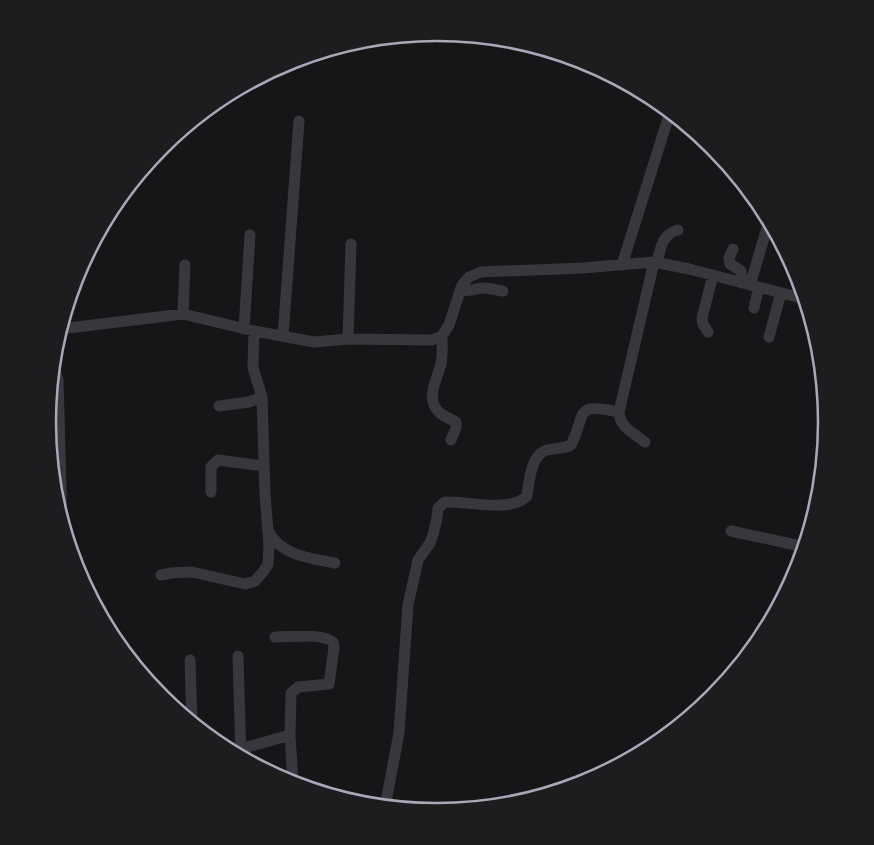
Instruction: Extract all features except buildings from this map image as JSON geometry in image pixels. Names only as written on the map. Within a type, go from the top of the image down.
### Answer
[{"type":"street","points":[[622,265],[668,119]]},
{"type":"street","points":[[283,336],[299,121]]},
{"type":"street","points":[[646,442],[621,422],[619,412],[664,238],[669,233],[678,230]]},
{"type":"street","points":[[750,285],[766,231]]},
{"type":"street","points":[[162,575],[192,572],[245,584],[255,581],[268,564],[269,546],[262,397],[253,368],[249,330],[250,235]]},
{"type":"street","points":[[348,338],[352,244]]},
{"type":"street","points":[[733,249],[729,258],[730,264],[741,271],[750,285],[754,308]]},
{"type":"street","points":[[451,440],[456,428],[456,422],[438,412],[431,396],[440,365],[442,336],[449,325],[460,290],[469,277],[481,272],[656,263],[797,296]]},
{"type":"street","points":[[183,314],[185,265]]},
{"type":"street","points":[[708,332],[702,318],[713,275]]},
{"type":"street","points":[[460,290],[468,291],[491,288],[503,292]]},
{"type":"street","points":[[769,337],[782,293]]},
{"type":"street","points":[[68,328],[183,314],[249,330],[314,342],[348,338],[432,340],[442,336]]},
{"type":"street","points":[[58,384],[61,484]]},
{"type":"street","points":[[219,406],[249,402],[262,397]]},
{"type":"street","points":[[386,800],[399,733],[408,605],[418,560],[430,543],[438,508],[445,502],[488,505],[506,504],[523,500],[527,496],[536,459],[540,453],[571,446],[582,414],[588,408],[619,412]]},
{"type":"street","points":[[211,492],[210,468],[218,460],[264,466]]},
{"type":"street","points":[[267,529],[272,538],[288,551],[334,563]]},
{"type":"street","points":[[731,531],[798,545]]},
{"type":"street","points":[[275,637],[317,637],[334,642],[329,684],[298,687],[292,693],[290,735],[292,776]]},
{"type":"street","points":[[237,747],[238,656]]},
{"type":"street","points":[[190,660],[192,714]]},
{"type":"street","points":[[243,751],[290,735]]}]
